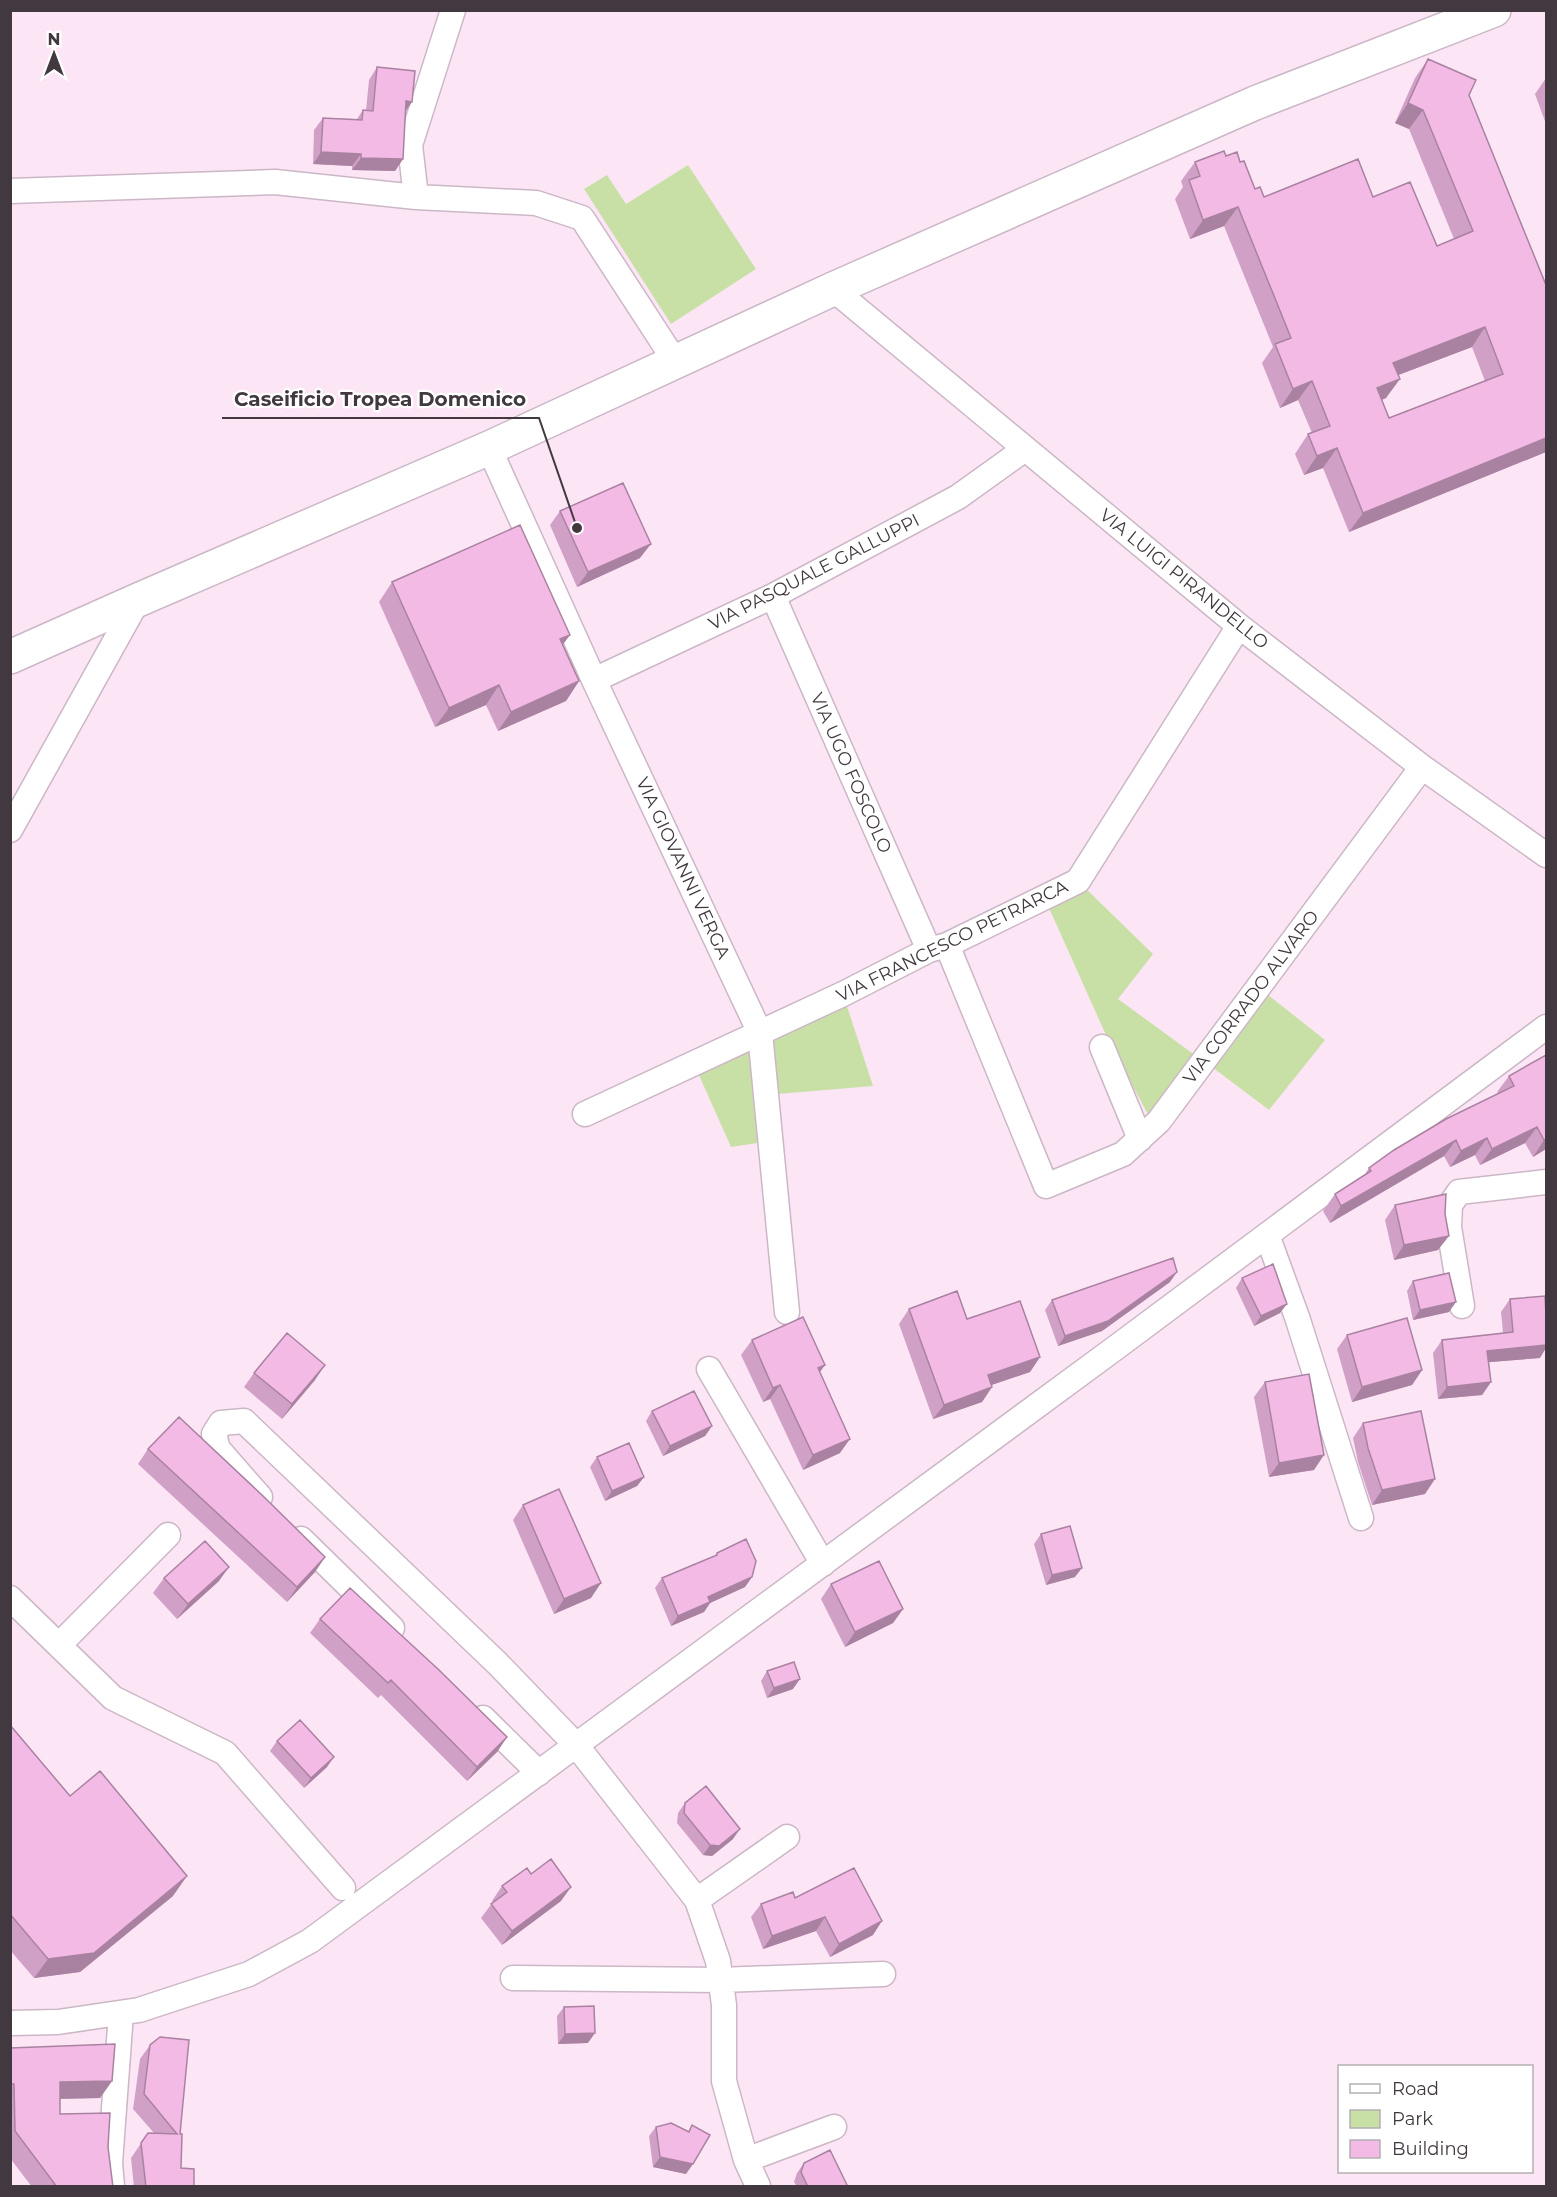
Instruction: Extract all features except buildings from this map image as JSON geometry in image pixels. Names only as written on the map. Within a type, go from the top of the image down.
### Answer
[{"type":"main road","points":[[10,657],[489,448],[833,289],[1255,104],[1494,10]]},
{"type":"street","points":[[416,197],[410,145],[453,10]]},
{"type":"street","points":[[10,190],[275,182],[416,197],[536,203],[582,219],[675,361]]},
{"type":"street","name":"VIA LUIGI PIRANDELLO","points":[[833,289],[1239,626],[1422,767],[1546,855]]},
{"type":"street","name":"VIA GIOVANNI VERGA","points":[[489,448],[594,680],[760,1033],[787,1312]]},
{"type":"street","name":"VIA PASQUALE GALLUPPI","points":[[594,680],[773,596],[958,497],[1025,448]]},
{"type":"street","name":"VIA UGO FOSCOLO","points":[[773,596],[938,947],[1046,1186]]},
{"type":"street","points":[[10,830],[138,600]]},
{"type":"street","name":"VIA FRANCESCO PETRARCA","points":[[585,1114],[1078,881],[1239,626]]},
{"type":"street","name":"VIA CORRADO ALVARO","points":[[1046,1186],[1123,1154],[1159,1121],[1422,767]]},
{"type":"street","points":[[10,2023],[58,2022],[139,2010],[249,1974],[310,1941],[1267,1236],[1546,1027]]},
{"type":"street","points":[[1102,1047],[1140,1139]]},
{"type":"street","points":[[1462,1306],[1449,1227],[1450,1205],[1459,1192],[1546,1182]]},
{"type":"street","points":[[1267,1236],[1297,1317],[1361,1518]]},
{"type":"street","points":[[709,1369],[823,1564]]},
{"type":"street","points":[[411,1647],[279,1517],[218,1449],[214,1434],[221,1423],[244,1421],[497,1664],[576,1745],[698,1900],[718,1961],[724,2005],[724,2081],[746,2160],[758,2187]]},
{"type":"street","points":[[59,1645],[168,1535]]},
{"type":"street","points":[[10,1598],[113,1698],[225,1753],[343,1888]]},
{"type":"street","points":[[471,1706],[539,1773]]},
{"type":"street","points":[[698,1900],[787,1837]]},
{"type":"street","points":[[513,1978],[720,1980],[883,1974]]},
{"type":"street","points":[[112,2187],[110,2163],[121,2013]]},
{"type":"street","points":[[746,2160],[834,2127]]},
{"type":"green space","points":[[688,165],[756,269],[671,324],[584,189],[607,175],[626,204]]},
{"type":"green space","points":[[1078,881],[1153,954],[1118,999],[1203,1061],[1258,987],[1325,1040],[1269,1110],[1204,1061],[1150,1118],[1110,1044],[1045,899]]},
{"type":"green space","points":[[843,994],[873,1086],[766,1095],[770,1141],[731,1147],[694,1064]]},
{"type":"place","name":"Caseificio Tropea Domenico","points":[[577,528]]}]
